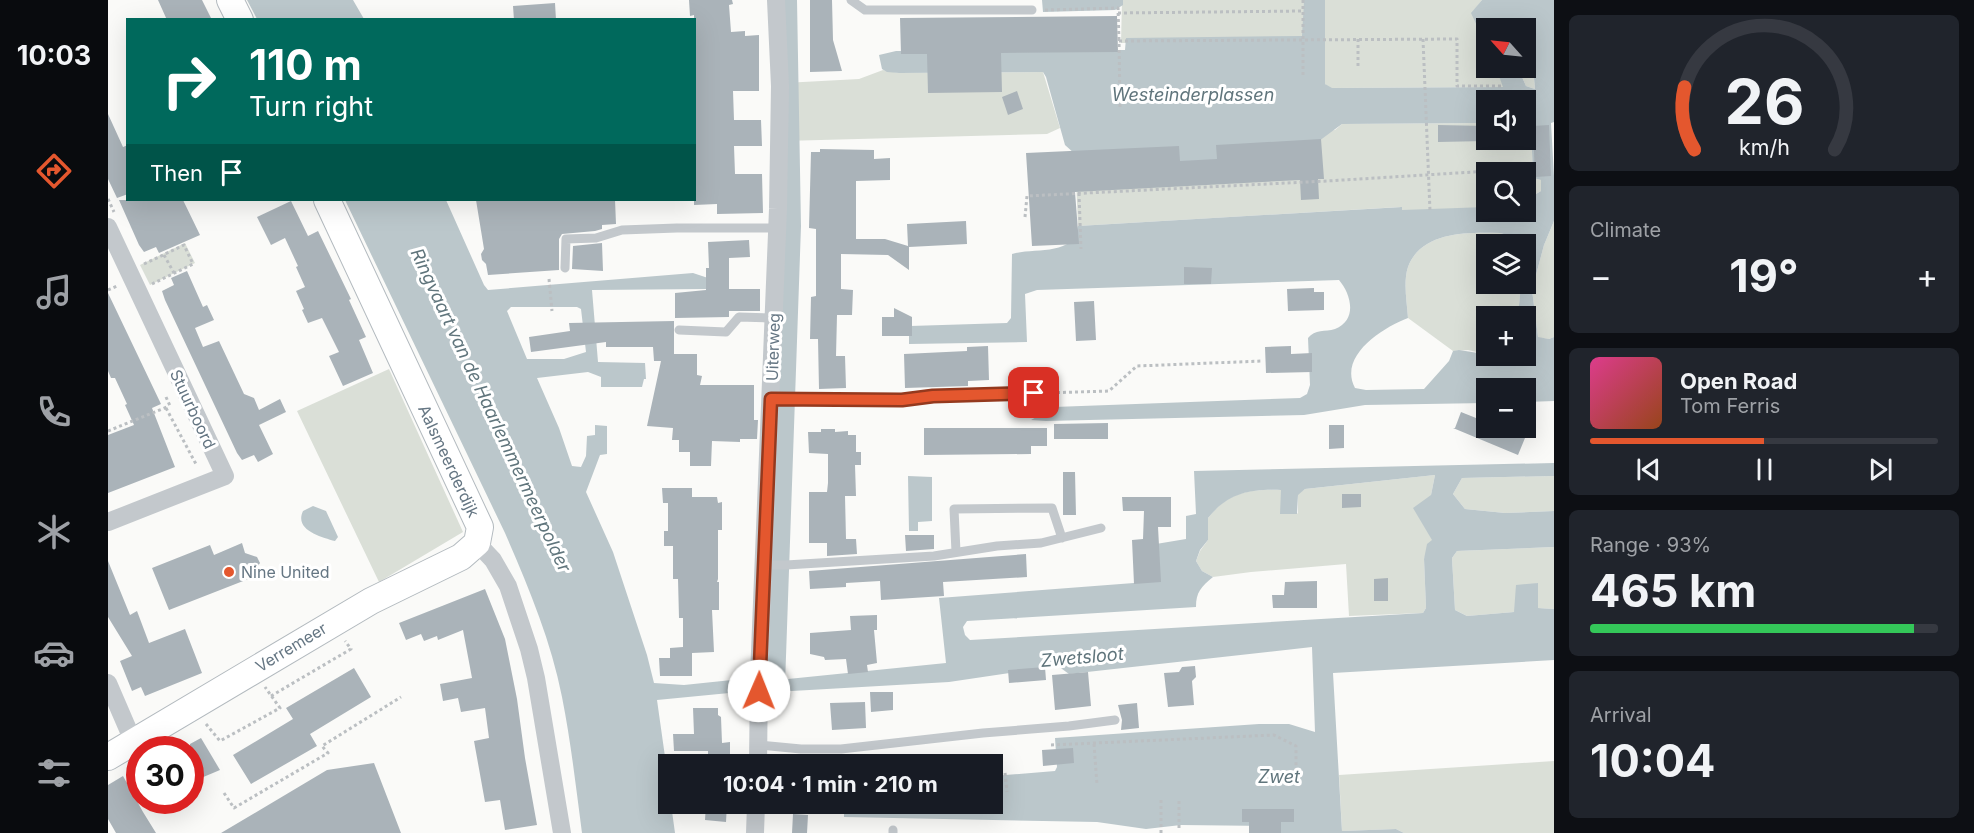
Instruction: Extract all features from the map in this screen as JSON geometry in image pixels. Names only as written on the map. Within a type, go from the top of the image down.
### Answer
[{"type":"street","points":[[230,0],[239,18]]},
{"type":"street","name":"Uiterweg","points":[[759,754],[759,683],[780,399],[774,318],[780,86],[776,0]]},
{"type":"street","name":"Aalsmeerderdijk","points":[[327,201],[480,527],[477,543]]},
{"type":"street","name":"Stuurboord","points":[[108,227],[225,476],[108,522]]},
{"type":"street","points":[[477,543],[493,560],[508,586],[529,649],[562,833]]},
{"type":"street","name":"Verremeer","points":[[142,736],[371,600],[461,557],[477,543]]},
{"type":"street","points":[[108,683],[131,736]]},
{"type":"street","name":"Verremeer","points":[[108,757],[126,745]]},
{"type":"street","points":[[755,833],[756,814]]},
{"type":"lane","points":[[851,0],[865,10],[1032,10]]},
{"type":"lane","points":[[565,268],[566,239],[596,237],[622,230],[778,228]]},
{"type":"lane","points":[[679,330],[726,332],[739,317],[774,318]]},
{"type":"lane","points":[[780,399],[902,400],[933,396],[1034,393]]},
{"type":"lane","points":[[956,552],[954,509],[1053,508],[1062,538]]},
{"type":"lane","points":[[769,565],[934,556],[1041,543],[1101,528]]},
{"type":"lane","points":[[759,745],[801,749],[840,748],[1115,720]]},
{"type":"path","points":[[1303,0],[1303,77]]},
{"type":"path","points":[[1043,10],[1118,8],[1120,107]]},
{"type":"path","points":[[1118,13],[1303,11]]},
{"type":"path","points":[[1358,39],[1358,66]]},
{"type":"path","points":[[1423,39],[1430,211]]},
{"type":"path","points":[[1119,41],[1456,39],[1457,86],[1501,86]]},
{"type":"path","points":[[1025,217],[1027,196],[1476,172]]},
{"type":"path","points":[[1079,194],[1081,249]]},
{"type":"path","points":[[129,271],[184,245],[193,264],[138,291]]},
{"type":"path","points":[[164,255],[174,273]]},
{"type":"path","points":[[549,279],[552,311]]},
{"type":"path","points":[[1034,393],[1109,391],[1137,366],[1262,361]]},
{"type":"path","points":[[108,431],[189,399]]},
{"type":"path","points":[[166,408],[196,466],[217,459]]},
{"type":"path","points":[[271,696],[351,649],[332,623]]},
{"type":"path","points":[[193,706],[220,741],[280,708],[253,670]]},
{"type":"path","points":[[224,793],[234,808],[328,753],[322,746],[401,697]]},
{"type":"path","points":[[1052,745],[1274,735],[1296,746],[1296,771]]},
{"type":"path","points":[[1094,744],[1097,785]]},
{"type":"path","points":[[1005,773],[1007,792]]},
{"type":"path","points":[[1161,800],[1161,833]]},
{"type":"path","points":[[1179,801],[1179,831]]},
{"type":"shaded area","points":[[1122,0],[1304,0],[1303,42],[1121,43]]},
{"type":"shaded area","points":[[1325,0],[1482,0],[1472,13],[1477,18],[1476,78],[1500,78],[1504,87],[1329,88],[1325,84]]},
{"type":"shaded area","points":[[883,70],[899,73],[1043,72],[1060,128],[1047,134],[783,141],[784,83],[859,79]]},
{"type":"shaded area","points":[[1522,78],[1534,78],[1535,89],[1526,86]]},
{"type":"shaded area","points":[[1476,123],[1476,150],[1532,150],[1532,162],[1476,162],[1476,209],[1401,213],[1400,207],[1078,226],[1075,154],[1335,130],[1342,124]]},
{"type":"shaded area","points":[[1536,179],[1541,180],[1541,191],[1536,194]]},
{"type":"shaded area","points":[[1554,221],[1554,337],[1549,339],[1538,338],[1536,306],[1534,306],[1532,294],[1536,294],[1536,275],[1544,245]]},
{"type":"shaded area","points":[[1474,233],[1504,234],[1476,234],[1476,294],[1520,294],[1519,306],[1476,306],[1476,352],[1453,351],[1408,318],[1406,286],[1408,267],[1414,255],[1435,240],[1447,236]]},
{"type":"shaded area","points":[[185,243],[195,263],[150,285],[140,265]]},
{"type":"shaded area","points":[[389,369],[463,532],[379,582],[297,411]]},
{"type":"shaded area","points":[[1435,475],[1431,495],[1432,541],[1424,559],[1426,608],[1423,613],[1349,616],[1346,564],[1213,577],[1202,571],[1196,561],[1208,540],[1208,518],[1223,503],[1240,494],[1259,490],[1281,490],[1298,514],[1298,494],[1305,489]]},
{"type":"shaded area","points":[[1554,476],[1554,511],[1505,513],[1465,509],[1453,494],[1462,478]]},
{"type":"shaded area","points":[[1554,547],[1554,609],[1538,608],[1537,583],[1514,612],[1467,616],[1455,610],[1452,558],[1457,551]]},
{"type":"shaded area","points":[[1554,761],[1554,833],[1404,833],[1396,829],[1342,831],[1339,775]]},
{"type":"water","points":[[247,0],[353,0],[363,18],[256,18]]},
{"type":"water","points":[[1042,0],[1123,0],[1123,5],[1115,10],[1043,12]]},
{"type":"water","name":"Westeinderplassen","points":[[1304,0],[1325,0],[1325,84],[1332,88],[1503,87],[1500,78],[1522,78],[1526,86],[1535,89],[1536,18],[1476,18],[1476,24],[1471,13],[1482,0],[1554,0],[1554,122],[1551,123],[1554,221],[1544,245],[1536,275],[1536,234],[1461,234],[1447,236],[1424,246],[1414,255],[1408,267],[1406,292],[1408,318],[1386,329],[1365,345],[1357,354],[1352,365],[1351,376],[1355,388],[1366,390],[1424,389],[1449,361],[1453,351],[1459,350],[1476,353],[1476,366],[1536,366],[1536,321],[1538,337],[1549,339],[1554,337],[1554,401],[1536,402],[1536,378],[1476,378],[1476,403],[1365,405],[1304,415],[1031,420],[1054,407],[1300,398],[1307,394],[1310,385],[1308,338],[1314,333],[1335,329],[1342,325],[1350,313],[1347,292],[1339,280],[1037,290],[1025,294],[1027,342],[909,344],[910,326],[1007,323],[1011,318],[1012,254],[1061,247],[1075,236],[1078,226],[1402,207],[1402,210],[1476,207],[1476,222],[1536,222],[1536,194],[1541,191],[1541,180],[1536,179],[1536,162],[1532,162],[1532,150],[1536,150],[1536,90],[1476,90],[1476,123],[1342,124],[1319,141],[1218,160],[1178,162],[1075,154],[1065,145],[1043,72],[887,72],[882,69],[879,55],[896,51],[1125,50],[1126,38],[1302,36]]},
{"type":"water","name":"Ringvaart van de Haarlemmermeerpolder","points":[[345,201],[446,201],[488,290],[693,273],[708,278],[706,289],[592,290],[598,362],[645,363],[646,379],[642,387],[601,387],[601,377],[588,372],[537,378],[559,428],[572,466],[581,467],[586,456],[587,436],[595,435],[595,425],[607,426],[607,454],[600,455],[586,492],[613,552],[654,683],[684,685],[751,678],[750,691],[657,700],[665,754],[658,754],[658,814],[672,814],[675,833],[582,833],[562,697],[552,655],[505,533]],"holes":[[[511,307],[577,307],[581,309],[586,352],[564,359],[527,359],[507,311]]]},
{"type":"water","name":"Westeinderplassen","points":[[1520,294],[1533,294],[1534,306],[1519,306]]},
{"type":"water","name":"Zwet","points":[[1554,463],[1554,476],[1462,478],[1453,494],[1465,509],[1505,513],[1554,511],[1554,547],[1457,551],[1452,558],[1455,610],[1467,616],[1514,612],[1516,585],[1538,583],[1538,608],[1554,609],[1554,660],[1333,673],[1342,831],[1396,829],[1404,833],[1276,833],[1269,826],[1181,825],[1146,829],[1097,822],[844,817],[844,814],[1003,814],[1003,775],[1055,771],[1057,767],[1055,738],[1259,724],[1289,724],[1315,732],[1312,647],[1069,674],[1058,666],[949,682],[792,691],[766,690],[767,674],[780,673],[788,679],[946,663],[939,598],[1160,581],[1156,544],[1186,539],[1186,516],[1196,514],[1194,471]],"holes":[[[1435,475],[1431,495],[1413,508],[1432,540],[1427,544],[1424,559],[1426,608],[1423,613],[970,640],[965,635],[963,627],[967,621],[1196,607],[1200,590],[1213,577],[1202,571],[1196,561],[1200,550],[1208,540],[1208,518],[1223,503],[1240,494],[1259,490],[1281,490],[1280,514],[1297,514],[1298,495],[1305,489]]]},
{"type":"water","points":[[908,476],[932,477],[932,521],[918,522],[918,531],[909,531]]},
{"type":"water","points":[[313,506],[326,511],[338,537],[335,541],[305,528],[301,518],[303,511]]},
{"type":"building","points":[[158,0],[202,0],[211,18],[166,18]]},
{"type":"building","points":[[689,0],[732,0],[733,4],[729,5],[731,32],[745,31],[745,36],[759,35],[759,91],[733,91],[734,120],[761,120],[762,146],[734,146],[735,174],[762,174],[763,213],[717,214],[717,204],[694,205],[696,201],[696,18],[694,15],[690,16]]},
{"type":"building","points":[[810,0],[832,0],[833,40],[842,71],[810,72]]},
{"type":"building","points":[[555,3],[556,18],[514,18],[513,6]]},
{"type":"building","points":[[1117,16],[1118,52],[1001,53],[1002,92],[928,93],[927,54],[901,54],[900,18]]},
{"type":"building","points":[[1017,91],[1023,109],[1008,115],[1002,97]]},
{"type":"building","points":[[108,114],[123,147],[126,146],[126,195],[117,198],[108,179]]},
{"type":"building","points":[[1438,125],[1476,126],[1476,141],[1438,142]]},
{"type":"building","points":[[1549,125],[1551,176],[1536,177],[1534,150],[1536,150],[1536,126]]},
{"type":"building","points":[[1321,139],[1324,179],[1318,179],[1319,199],[1301,200],[1300,180],[1075,192],[1079,244],[1032,246],[1026,153],[1179,146],[1180,161],[1217,159],[1216,145]]},
{"type":"building","points":[[820,149],[874,150],[874,159],[890,158],[890,180],[856,181],[856,239],[885,239],[908,246],[907,224],[966,221],[967,244],[909,247],[909,270],[888,255],[841,254],[841,289],[853,290],[852,315],[837,315],[836,356],[845,356],[846,388],[819,389],[818,339],[810,339],[811,297],[816,296],[816,229],[809,228],[811,152],[820,152]]},
{"type":"building","points":[[119,200],[183,201],[200,235],[159,253],[156,247],[144,252]]},
{"type":"building","points":[[291,201],[308,236],[318,231],[351,299],[349,300],[366,337],[359,340],[373,373],[343,386],[329,356],[339,352],[322,318],[308,323],[302,310],[304,309],[296,291],[305,287],[285,238],[271,245],[257,217]]},
{"type":"building","points":[[476,201],[615,201],[616,224],[602,225],[602,229],[595,231],[562,234],[559,239],[559,270],[488,275],[481,254],[484,249]]},
{"type":"building","points":[[749,240],[750,257],[729,258],[729,289],[760,289],[760,311],[729,311],[729,317],[675,318],[675,293],[706,290],[706,268],[709,268],[708,242]]},
{"type":"building","points":[[602,243],[603,271],[572,269],[573,246]]},
{"type":"building","points":[[1184,267],[1212,268],[1211,284],[1184,284]]},
{"type":"building","points":[[187,271],[203,307],[207,305],[214,320],[195,328],[203,347],[219,341],[244,394],[254,398],[259,410],[280,399],[286,412],[259,425],[273,454],[258,462],[254,455],[242,460],[237,453],[165,300],[162,291],[174,285],[171,278]]},
{"type":"building","points":[[1314,288],[1314,292],[1324,292],[1324,310],[1288,311],[1287,289]]},
{"type":"building","points":[[108,293],[161,404],[152,408],[175,467],[108,493],[108,435],[134,425],[115,378],[111,378],[108,371]]},
{"type":"building","points":[[1094,301],[1096,340],[1076,341],[1074,302]]},
{"type":"building","points":[[894,308],[912,317],[912,336],[882,336],[882,317],[894,317]]},
{"type":"building","points":[[674,321],[674,354],[697,354],[697,375],[702,376],[700,385],[754,385],[754,420],[758,420],[757,439],[740,439],[740,442],[712,441],[711,466],[690,466],[690,452],[679,452],[679,440],[672,440],[673,428],[647,426],[661,361],[654,361],[653,347],[606,347],[606,342],[531,352],[529,337],[570,331],[569,323]]},
{"type":"building","points":[[988,346],[989,380],[968,381],[968,386],[905,388],[904,354],[967,351],[967,347]]},
{"type":"building","points":[[1291,346],[1291,354],[1312,353],[1312,372],[1266,373],[1265,347]]},
{"type":"building","points":[[1461,412],[1476,418],[1476,438],[1453,428]]},
{"type":"building","points":[[1108,423],[1108,439],[1054,439],[1054,424]]},
{"type":"building","points":[[1329,425],[1344,425],[1344,448],[1329,449]]},
{"type":"building","points":[[924,428],[1047,428],[1047,446],[1031,446],[1031,454],[924,455]]},
{"type":"building","points":[[821,429],[835,429],[835,432],[848,431],[848,435],[856,435],[856,452],[861,452],[861,465],[855,465],[856,496],[845,496],[846,539],[856,539],[857,554],[827,556],[827,543],[809,543],[809,492],[827,492],[828,454],[809,453],[808,432],[821,432]]},
{"type":"building","points":[[1477,438],[1525,438],[1518,455]]},
{"type":"building","points":[[1063,472],[1075,472],[1076,515],[1063,515]]},
{"type":"building","points":[[662,488],[692,488],[692,497],[717,497],[718,503],[722,502],[722,530],[718,530],[719,610],[712,610],[714,652],[692,653],[692,676],[660,676],[659,658],[670,658],[670,648],[683,647],[683,618],[679,618],[678,579],[673,579],[673,546],[664,546],[664,531],[668,531],[668,503],[663,503]]},
{"type":"building","points":[[1342,494],[1361,494],[1361,507],[1342,508]]},
{"type":"building","points":[[1122,497],[1171,497],[1171,527],[1158,527],[1161,582],[1134,584],[1132,540],[1143,539],[1144,511],[1123,511]]},
{"type":"building","points":[[905,535],[934,535],[934,549],[906,551]]},
{"type":"building","points":[[242,543],[245,553],[257,557],[260,563],[254,572],[256,576],[169,610],[152,568],[210,545],[214,555]]},
{"type":"building","points":[[1026,554],[1027,577],[943,582],[944,596],[881,600],[880,581],[846,583],[846,587],[810,589],[809,571]]},
{"type":"building","points":[[108,561],[130,615],[137,611],[149,643],[185,629],[202,673],[145,696],[141,687],[132,691],[120,661],[132,656],[108,617]]},
{"type":"building","points":[[1388,578],[1388,601],[1374,601],[1374,579]]},
{"type":"building","points":[[1317,581],[1317,608],[1273,608],[1272,595],[1284,595],[1285,582]]},
{"type":"building","points":[[485,589],[505,639],[537,825],[505,830],[500,800],[485,802],[474,741],[489,738],[485,708],[461,712],[458,698],[443,701],[440,684],[472,678],[463,630],[438,640],[437,636],[424,641],[421,634],[406,640],[399,623]]},
{"type":"building","points":[[877,615],[877,630],[874,630],[877,663],[867,665],[868,672],[848,674],[846,659],[825,660],[824,657],[810,654],[810,633],[851,630],[850,616]]},
{"type":"building","points":[[1195,666],[1196,677],[1192,681],[1194,705],[1168,707],[1164,673],[1179,672],[1182,667]]},
{"type":"building","points":[[1045,667],[1046,680],[1009,683],[1008,670]]},
{"type":"building","points":[[354,668],[371,697],[310,734],[317,746],[251,784],[233,755],[293,719],[286,708]]},
{"type":"building","points":[[1088,672],[1091,706],[1055,710],[1052,675]]},
{"type":"building","points":[[870,692],[893,692],[893,710],[871,712]]},
{"type":"building","points":[[865,702],[866,728],[832,730],[830,703]]},
{"type":"building","points":[[1137,703],[1139,728],[1121,730],[1122,720],[1118,705]]},
{"type":"building","points":[[693,708],[718,708],[718,715],[721,717],[722,743],[730,742],[730,754],[708,754],[708,751],[674,751],[673,734],[694,734]]},
{"type":"building","points":[[204,743],[220,770],[204,777]]},
{"type":"building","points":[[1073,748],[1074,763],[1043,766],[1042,750]]},
{"type":"building","points":[[374,763],[401,833],[221,833],[327,770]]},
{"type":"building","points":[[123,776],[126,781],[126,814],[144,814],[156,833],[116,833],[108,819],[108,785]]},
{"type":"building","points":[[1242,809],[1294,809],[1294,822],[1281,822],[1281,833],[1249,833],[1249,822],[1242,822]]},
{"type":"building","points":[[705,814],[726,814],[726,822],[705,820]]},
{"type":"building","points":[[793,814],[808,815],[807,833],[792,833]]},
{"type":"waterway","points":[[776,685],[792,226],[788,0]]},
{"type":"place","name":"Nine United","points":[[229,572]]},
{"type":"route","points":[[759,691],[771,399],[902,400],[933,396],[1034,393]]},
{"type":"water label","name":"Zwetsloot","points":[[1082,657]]}]
